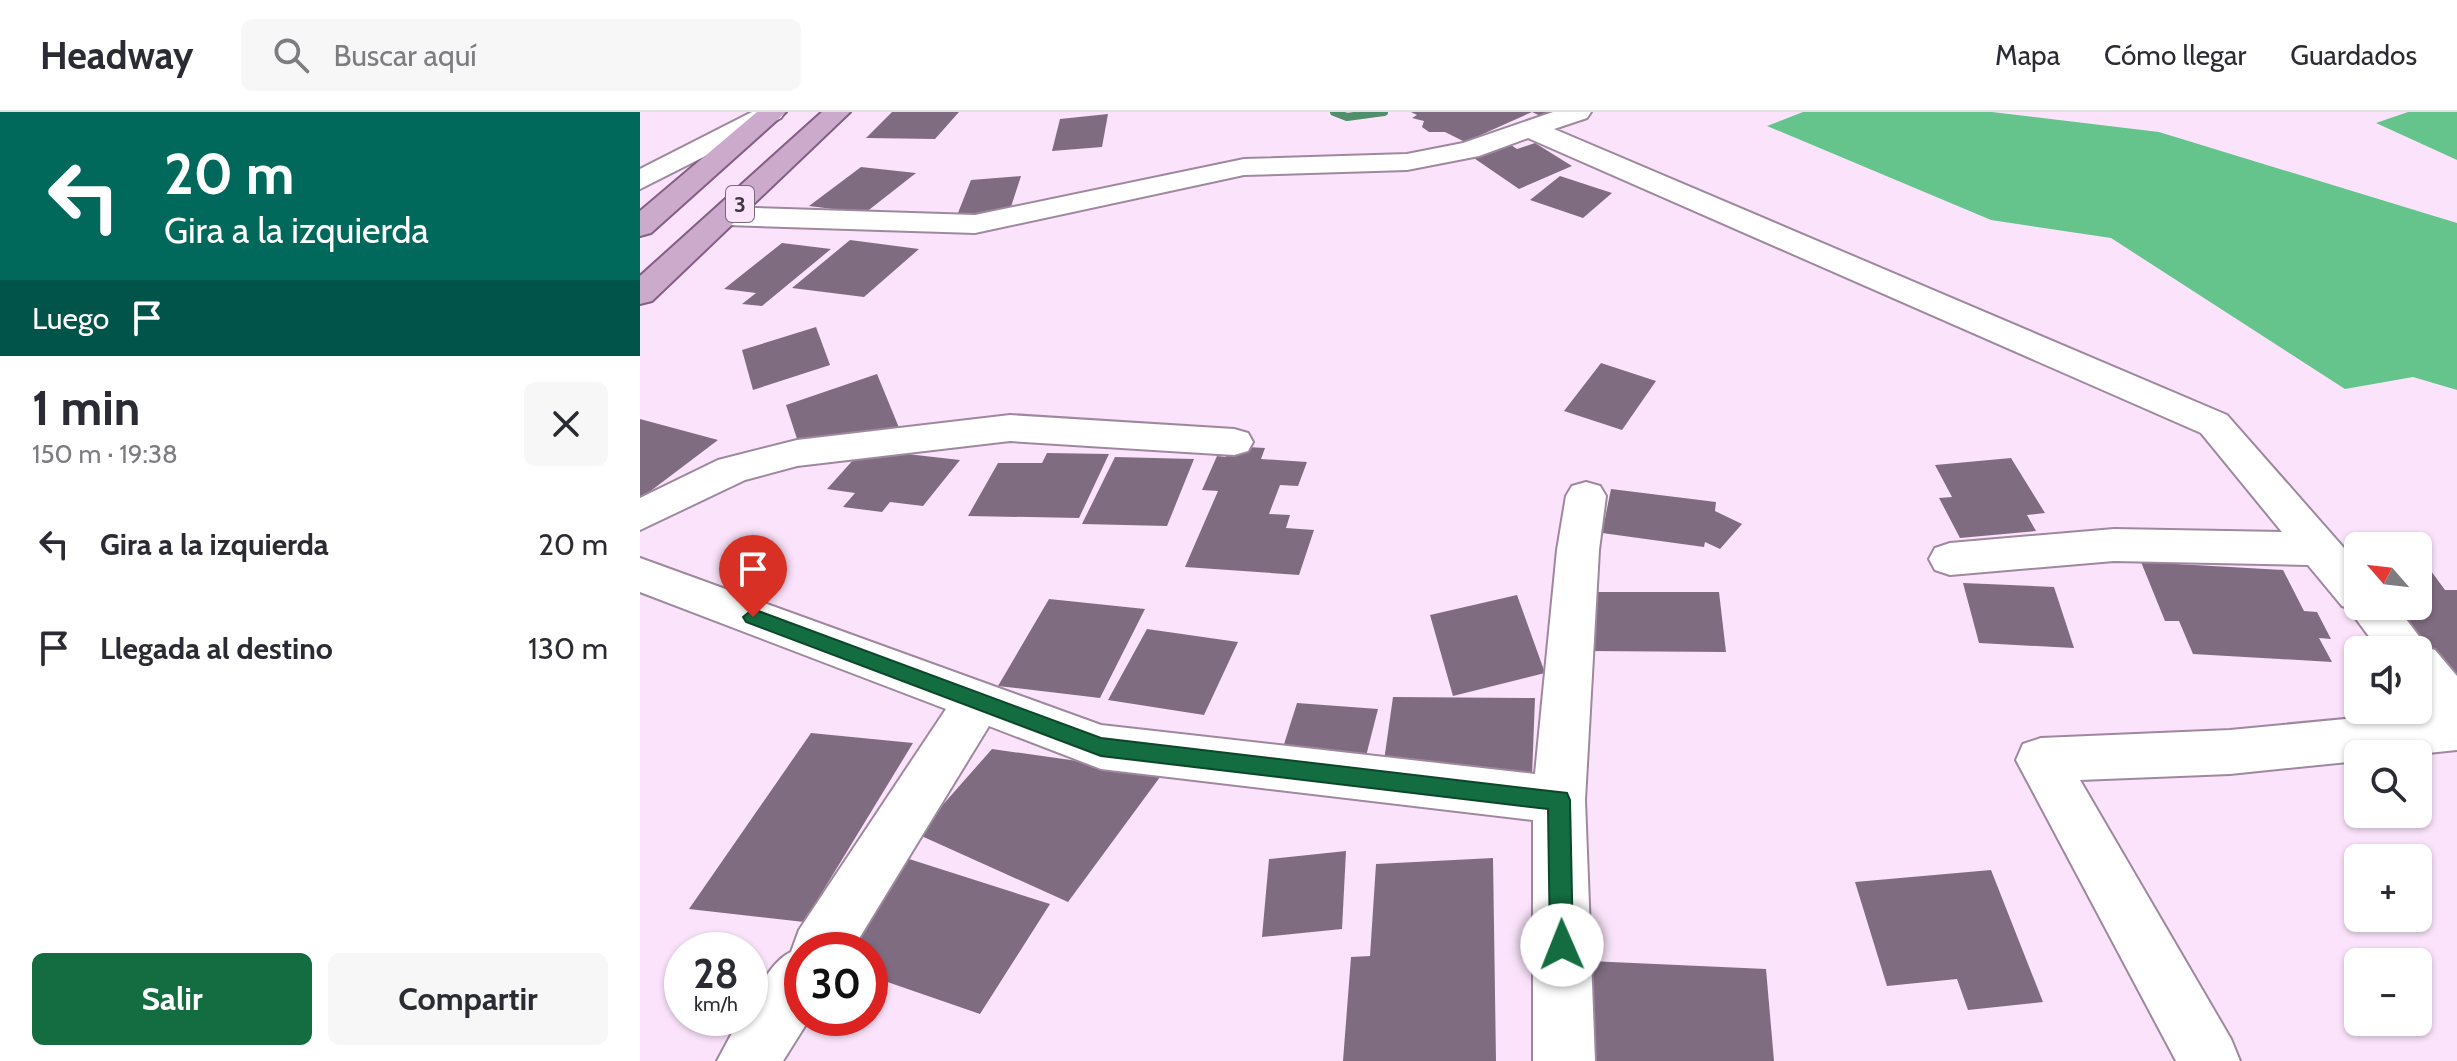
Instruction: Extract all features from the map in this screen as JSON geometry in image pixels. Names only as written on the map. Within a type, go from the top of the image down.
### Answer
[{"type":"main road","name":"3","points":[[640,227],[773,112]]},
{"type":"main road","name":"3","points":[[640,294],[837,112]]},
{"type":"street","points":[[640,180],[773,112]]},
{"type":"street","points":[[727,216],[975,224],[1244,167],[1407,162],[1469,150],[1578,112]]},
{"type":"street","points":[[1532,130],[2214,424],[2344,577]]},
{"type":"street","points":[[640,515],[732,470],[797,453],[1010,428],[1234,442]]},
{"type":"street","points":[[1564,1061],[1559,800],[1578,550],[1586,496]]},
{"type":"street","points":[[1950,559],[2114,545],[2320,549]]},
{"type":"street","points":[[640,574],[1101,747],[1559,800]]},
{"type":"street","points":[[2381,620],[2394,636]]},
{"type":"street","points":[[2432,681],[2457,711]]},
{"type":"street","points":[[830,932],[978,701]]},
{"type":"street","points":[[2209,1061],[2041,760],[2230,752],[2457,729]]},
{"type":"street","points":[[748,1061],[784,1005]]},
{"type":"green space","points":[[1803,112],[1992,112],[2159,132],[2457,223],[2457,390],[2413,377],[2345,389],[2111,238],[1991,220],[1767,126]]},
{"type":"green space","points":[[2408,112],[2457,112],[2457,160],[2376,123]]},
{"type":"building","points":[[892,112],[959,112],[935,139],[866,138]]},
{"type":"building","points":[[1411,112],[1532,112],[1465,142],[1445,132],[1429,132],[1422,127],[1424,121],[1412,118],[1417,115]]},
{"type":"building","points":[[1532,112],[1563,112],[1547,119]]},
{"type":"building","points":[[1108,114],[1102,147],[1052,151],[1060,119]]},
{"type":"building","points":[[1505,141],[1517,149],[1535,143],[1572,166],[1519,189],[1468,154]]},
{"type":"building","points":[[861,167],[916,173],[865,213],[809,206]]},
{"type":"building","points":[[1021,176],[1009,213],[956,218],[971,180]]},
{"type":"building","points":[[1560,176],[1612,193],[1583,218],[1530,200]]},
{"type":"building","points":[[850,240],[919,249],[864,297],[792,288]]},
{"type":"building","points":[[782,243],[831,249],[762,306],[742,304],[756,293],[724,289]]},
{"type":"building","points":[[816,327],[830,365],[753,390],[742,350]]},
{"type":"building","points":[[1601,363],[1656,381],[1622,430],[1564,411]]},
{"type":"building","points":[[877,374],[902,435],[799,445],[786,405]]},
{"type":"building","points":[[640,419],[718,440],[640,499]]},
{"type":"building","points":[[1230,446],[1265,448],[1261,459],[1307,462],[1298,486],[1280,485],[1269,514],[1290,515],[1286,528],[1314,530],[1299,575],[1185,567],[1218,491],[1202,490],[1217,456],[1226,457]]},
{"type":"building","points":[[863,449],[960,460],[923,506],[890,502],[882,512],[843,507],[855,493],[827,489]]},
{"type":"building","points":[[1047,453],[1109,454],[1079,518],[968,516],[998,463],[1042,463]]},
{"type":"building","points":[[1115,457],[1194,459],[1167,526],[1082,524]]},
{"type":"building","points":[[2011,458],[2045,513],[2027,515],[2036,531],[1960,538],[1939,498],[1952,497],[1935,465]]},
{"type":"building","points":[[1611,489],[1716,502],[1715,511],[1742,524],[1720,549],[1705,542],[1704,547],[1602,533]]},
{"type":"building","points":[[2141,562],[2283,570],[2304,611],[2317,612],[2331,639],[2319,638],[2332,662],[2193,654],[2179,621],[2165,621]]},
{"type":"building","points":[[2432,572],[2445,590],[2457,590],[2457,692],[2432,660],[2432,636],[2413,636],[2400,620],[2432,620]]},
{"type":"building","points":[[1963,583],[2054,587],[2074,648],[1979,643]]},
{"type":"building","points":[[1587,592],[1719,592],[1726,652],[1588,651]]},
{"type":"building","points":[[1517,595],[1545,673],[1453,696],[1430,615]]},
{"type":"building","points":[[1049,599],[1145,609],[1100,698],[998,686]]},
{"type":"building","points":[[1147,629],[1238,642],[1204,715],[1108,700]]},
{"type":"building","points":[[1393,697],[1535,698],[1532,777],[1382,775]]},
{"type":"building","points":[[1297,703],[1378,709],[1364,764],[1280,757]]},
{"type":"building","points":[[811,733],[913,743],[804,922],[689,909]]},
{"type":"building","points":[[992,749],[1163,773],[1068,902],[917,834]]},
{"type":"building","points":[[1346,851],[1342,929],[1262,937],[1269,859]]},
{"type":"building","points":[[906,858],[1050,904],[980,1014],[888,982],[888,932],[850,932]]},
{"type":"building","points":[[1493,858],[1496,1061],[1343,1061],[1351,957],[1370,956],[1376,864]]},
{"type":"building","points":[[1991,870],[2043,1002],[1968,1010],[1957,979],[1887,986],[1855,882]]},
{"type":"building","points":[[1589,961],[1766,969],[1774,1061],[1586,1061]]},
{"type":"waterway","points":[[1334,112],[1347,117],[1384,112]]},
{"type":"route","points":[[753,617],[1101,747],[1559,800],[1562,945]]}]
